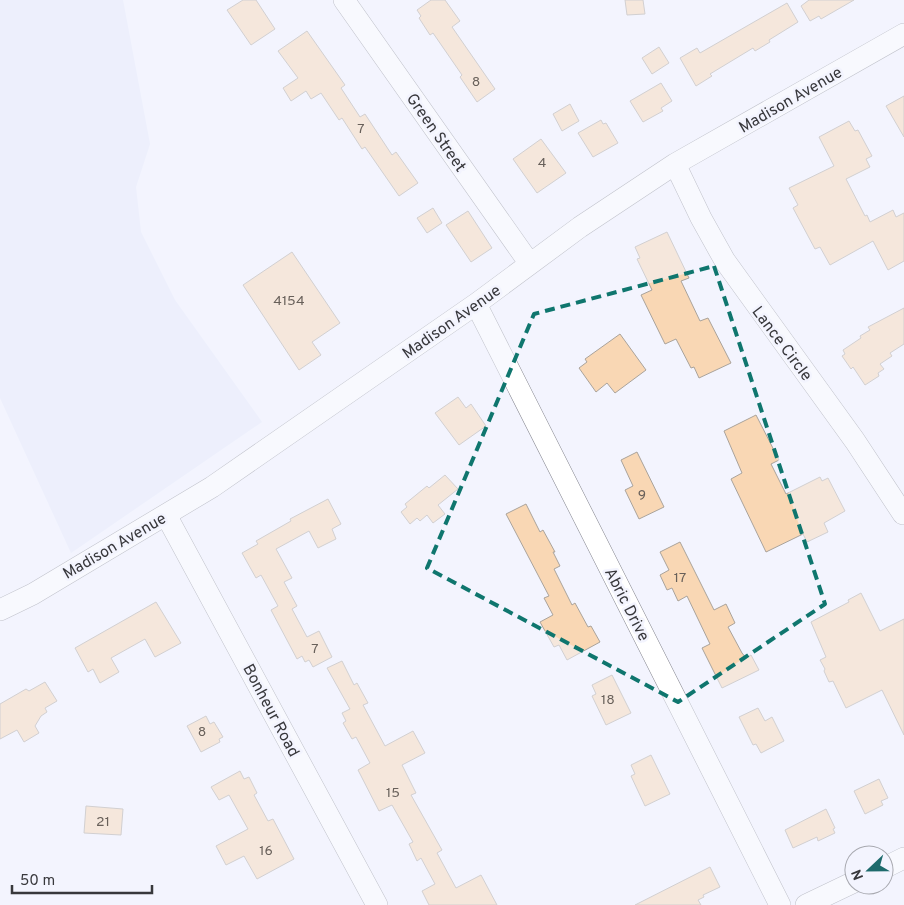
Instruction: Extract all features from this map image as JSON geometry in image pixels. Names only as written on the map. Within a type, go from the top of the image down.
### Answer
[{"type":"street","name":"Green Street","points":[[344,0],[530,264]]},
{"type":"street","name":"Madison Avenue","points":[[0,610],[33,594],[166,515],[260,454],[476,304],[580,227],[675,164],[904,34]]},
{"type":"street","name":"Lance Circle","points":[[675,164],[701,218],[725,261],[855,441],[903,514]]},
{"type":"street","name":"Abric Drive","points":[[476,304],[780,905]]},
{"type":"street","name":"Bonheur Road","points":[[166,515],[378,905]]},
{"type":"street","points":[[806,905],[844,887]]},
{"type":"highlighted area","points":[[714,266],[825,604],[678,702],[427,568],[534,314]]},
{"type":"shaded area","points":[[0,0],[123,0],[150,144],[136,187],[141,232],[175,300],[262,422],[71,553],[0,398]]},
{"type":"building","points":[[243,0],[256,0],[275,29],[251,45],[227,10]]},
{"type":"building","points":[[431,0],[445,0],[460,21],[452,27],[495,89],[477,102],[460,77],[462,75],[433,33],[430,35],[419,18],[421,16],[417,10]]},
{"type":"building","points":[[625,0],[643,0],[645,14],[627,15]]},
{"type":"building","points":[[809,0],[854,0],[821,19],[819,16],[810,21],[801,6]]},
{"type":"building","points":[[787,3],[798,22],[755,51],[753,48],[710,74],[712,76],[696,86],[680,58],[697,48],[700,53]]},
{"type":"building","points":[[307,31],[345,85],[341,88],[360,117],[365,114],[392,155],[396,152],[418,183],[399,196],[365,147],[362,149],[342,118],[339,120],[321,93],[311,99],[306,91],[291,101],[283,88],[298,78],[278,51]]},
{"type":"building","points":[[659,47],[669,63],[652,74],[642,58]]},
{"type":"building","points":[[661,83],[672,101],[661,108],[663,111],[643,122],[630,101]]},
{"type":"building","points":[[904,96],[904,137],[886,106]]},
{"type":"building","points":[[570,104],[579,121],[562,131],[553,114]]},
{"type":"building","points":[[601,120],[603,124],[606,123],[618,143],[593,157],[578,133]]},
{"type":"building","points":[[849,121],[855,131],[858,130],[872,156],[866,159],[870,167],[846,179],[865,216],[867,215],[870,222],[893,210],[896,217],[904,213],[904,261],[888,270],[873,241],[830,265],[820,247],[815,249],[793,208],[798,205],[789,188],[834,166],[819,137]]},
{"type":"building","points":[[541,139],[566,173],[537,193],[513,159]]},
{"type":"building","points":[[433,208],[442,223],[427,233],[417,218]]},
{"type":"building","points":[[468,211],[492,248],[471,262],[446,225]]},
{"type":"building","points":[[667,232],[689,278],[681,281],[700,321],[708,318],[731,363],[699,378],[694,367],[691,368],[676,339],[665,344],[641,295],[652,290],[637,259],[640,258],[635,247]]},
{"type":"building","points":[[292,252],[340,323],[312,342],[321,355],[299,370],[243,285]]},
{"type":"building","points":[[904,308],[904,344],[890,353],[892,356],[880,364],[884,369],[878,373],[879,376],[865,385],[853,367],[851,369],[842,356],[845,354],[843,350],[870,330],[868,327]]},
{"type":"building","points":[[620,334],[646,370],[615,393],[607,383],[596,392],[579,368],[587,362],[585,359]]},
{"type":"building","points":[[458,397],[466,408],[471,404],[486,426],[459,445],[435,413]]},
{"type":"building","points":[[756,415],[779,460],[771,464],[786,494],[820,477],[822,481],[828,478],[845,511],[824,523],[828,532],[807,542],[803,534],[766,552],[731,479],[742,473],[724,431]]},
{"type":"building","points":[[637,452],[664,507],[639,519],[625,490],[633,486],[621,460]]},
{"type":"building","points":[[445,475],[458,489],[438,505],[445,514],[433,523],[427,515],[420,521],[417,518],[410,524],[401,512],[407,507],[405,504],[427,486],[429,488]]},
{"type":"building","points":[[328,499],[341,524],[332,529],[336,539],[318,548],[309,531],[276,549],[292,578],[284,582],[297,606],[292,609],[307,637],[319,631],[332,657],[313,667],[309,660],[305,662],[302,656],[297,659],[271,610],[278,606],[261,575],[256,578],[242,553],[258,544],[256,541],[291,521],[290,519]]},
{"type":"building","points":[[526,504],[540,532],[543,530],[555,552],[553,552],[560,566],[554,569],[572,605],[575,603],[588,627],[591,626],[600,642],[567,660],[559,645],[554,647],[540,622],[553,615],[544,598],[549,596],[506,514]]},
{"type":"building","points":[[680,542],[714,610],[726,604],[735,623],[728,627],[742,653],[746,658],[751,655],[759,670],[722,688],[702,648],[710,644],[687,596],[678,601],[672,588],[667,590],[660,575],[669,570],[660,552]]},
{"type":"building","points":[[861,593],[880,631],[904,619],[904,735],[882,690],[846,708],[833,681],[829,682],[820,660],[826,657],[811,622],[849,602],[848,600]]},
{"type":"building","points":[[156,602],[181,643],[155,657],[145,639],[111,658],[119,672],[100,683],[93,669],[88,672],[75,648]]},
{"type":"building","points":[[342,661],[354,685],[357,683],[368,703],[363,705],[385,746],[413,731],[425,753],[402,765],[416,793],[411,795],[442,850],[437,853],[456,888],[481,875],[497,905],[429,905],[422,891],[435,884],[421,858],[417,861],[409,844],[413,842],[392,805],[379,811],[358,770],[370,763],[356,737],[352,739],[343,723],[346,721],[342,713],[350,709],[327,668]]},
{"type":"building","points":[[612,675],[631,713],[606,725],[592,696],[596,694],[592,685]]},
{"type":"building","points":[[45,682],[57,701],[45,708],[47,712],[41,716],[35,726],[39,733],[24,742],[17,730],[0,739],[0,704],[26,689],[29,691]]},
{"type":"building","points":[[758,708],[765,721],[772,717],[784,741],[761,753],[756,744],[753,745],[739,717]]},
{"type":"building","points":[[206,716],[210,724],[214,722],[223,737],[219,739],[220,742],[201,752],[187,726]]},
{"type":"building","points":[[651,755],[670,794],[645,806],[631,776],[635,774],[631,765]]},
{"type":"building","points":[[240,771],[244,779],[249,777],[257,793],[254,795],[268,821],[273,819],[294,859],[257,879],[244,856],[226,865],[216,846],[248,829],[229,795],[219,800],[211,787]]},
{"type":"building","points":[[879,779],[888,798],[881,801],[883,805],[865,814],[854,791]]},
{"type":"building","points":[[86,806],[123,809],[121,835],[84,833]]},
{"type":"building","points":[[826,809],[835,828],[833,829],[835,833],[818,841],[817,837],[793,848],[785,830]]},
{"type":"building","points":[[710,867],[720,887],[703,895],[704,897],[698,900],[701,905],[635,905]]}]
